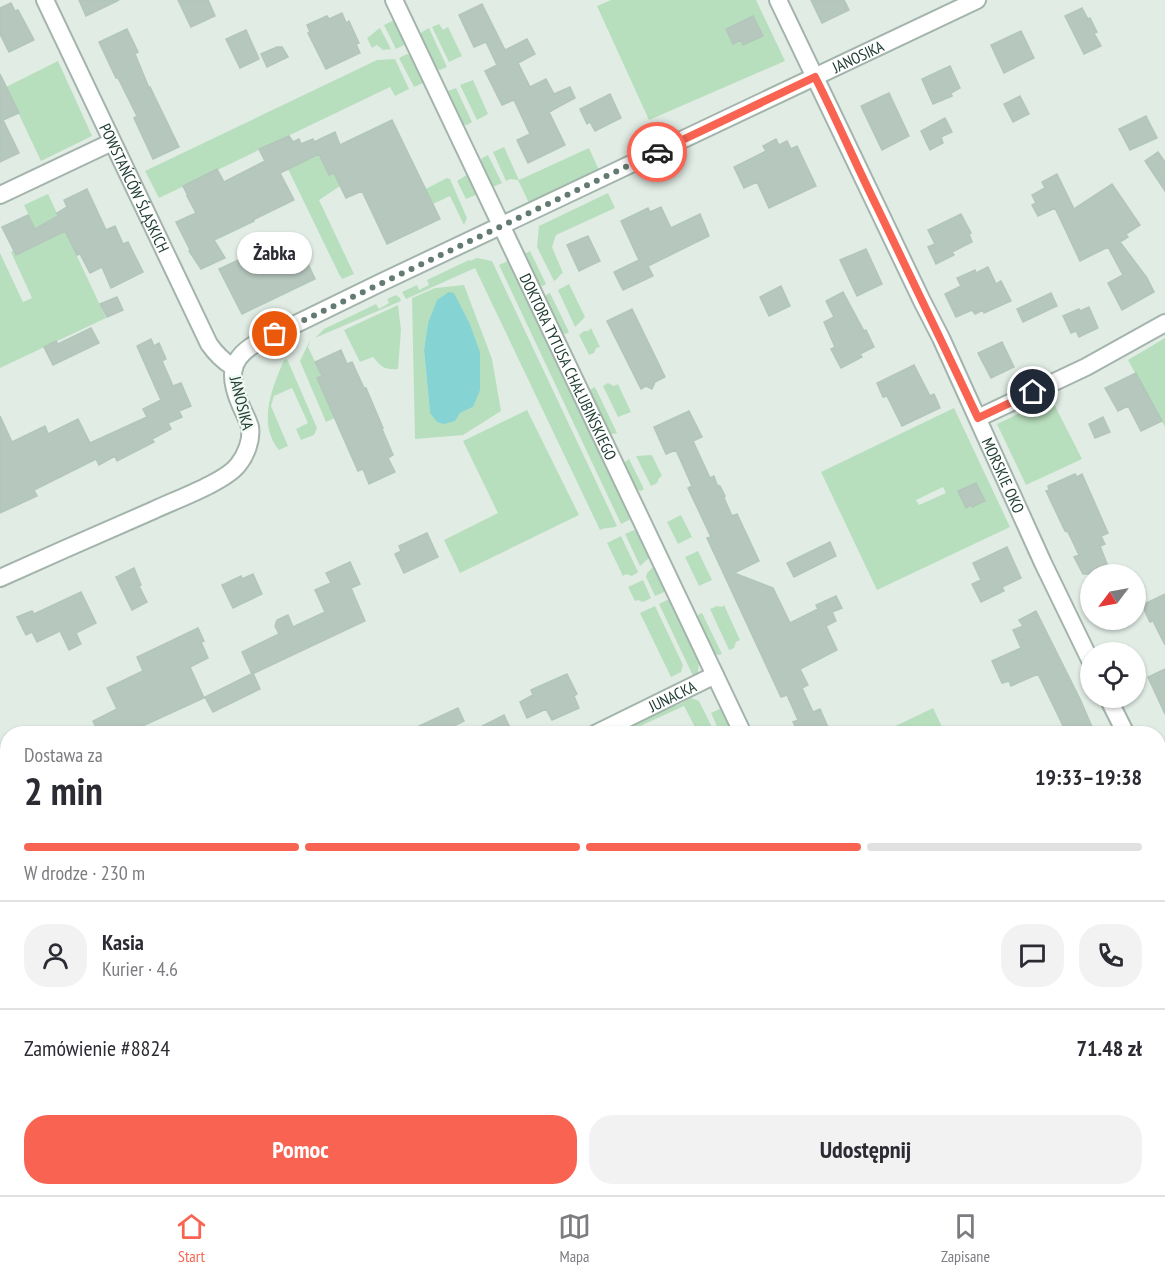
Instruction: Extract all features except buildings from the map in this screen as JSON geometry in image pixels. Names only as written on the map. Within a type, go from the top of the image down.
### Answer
[{"type":"street","name":"POWSTAŃCÓW ŚLĄSKICH","points":[[45,0],[209,344],[216,355],[233,367]]},
{"type":"street","name":"DOKTORA TYTUSA CHAŁUBIŃSKIEGO","points":[[394,0],[739,726]]},
{"type":"street","name":"MORSKIE OKO","points":[[778,0],[941,338],[1081,642]]},
{"type":"street","name":"JANOSIKA","points":[[0,578],[172,502],[231,472],[245,453],[251,435],[248,421],[233,384],[233,367],[240,356],[255,344],[977,0]]},
{"type":"street","points":[[0,195],[112,142]]},
{"type":"street","points":[[978,418],[1086,367],[1165,323]]},
{"type":"street","name":"JUNACKA","points":[[611,726],[715,675]]},
{"type":"street","points":[[1113,708],[1122,726]]},
{"type":"green space","points":[[611,0],[756,0],[785,61],[649,120],[597,6]]},
{"type":"green space","points":[[396,21],[405,42],[396,49],[384,25]]},
{"type":"green space","points":[[439,24],[443,30],[448,27],[462,56],[449,62],[432,27]]},
{"type":"green space","points":[[380,28],[391,49],[383,50],[377,45],[372,48],[367,38]]},
{"type":"green space","points":[[429,28],[447,67],[440,70],[436,69],[420,35]]},
{"type":"green space","points":[[407,54],[412,56],[423,80],[423,83],[414,87],[399,58]]},
{"type":"green space","points":[[395,59],[409,89],[395,96],[390,87],[159,198],[145,171],[377,60]]},
{"type":"green space","points":[[58,61],[92,136],[41,161],[6,87]]},
{"type":"green space","points":[[473,80],[488,114],[477,120],[460,85]]},
{"type":"green space","points":[[456,88],[472,122],[467,125],[462,124],[448,94],[448,91]]},
{"type":"green space","points":[[340,145],[362,191],[340,186],[319,200],[354,274],[342,279],[288,169]]},
{"type":"green space","points":[[504,147],[519,180],[589,148],[599,170],[529,203],[518,180],[506,181],[493,152]]},
{"type":"green space","points":[[488,155],[502,183],[493,187],[480,162]]},
{"type":"green space","points":[[468,174],[478,194],[466,199],[457,181]]},
{"type":"green space","points":[[447,178],[450,179],[467,218],[464,225],[450,196],[433,204],[430,198],[414,195]]},
{"type":"green space","points":[[608,193],[615,208],[556,235],[552,247],[563,273],[554,281],[537,247],[539,226]]},
{"type":"green space","points":[[48,194],[106,318],[0,368],[0,253],[23,302],[32,298],[11,252],[32,241],[35,246],[45,241],[39,227],[35,229],[24,205]]},
{"type":"green space","points":[[530,251],[546,284],[543,286],[539,285],[524,254]]},
{"type":"green space","points":[[477,258],[492,261],[617,526],[600,530],[475,268],[406,299],[402,292],[417,285],[419,290],[429,285],[427,280]]},
{"type":"green space","points":[[510,260],[631,516],[629,520],[621,524],[499,265]]},
{"type":"green space","points":[[569,284],[585,317],[575,327],[558,290]]},
{"type":"green space","points":[[464,285],[492,359],[501,411],[463,435],[415,439],[412,298],[435,288]],"holes":[[[454,294],[469,322],[473,407],[460,413],[430,413],[424,350],[428,323]]]},
{"type":"green space","points":[[550,293],[569,332],[566,334],[562,333],[545,298]]},
{"type":"green space","points":[[396,295],[401,301],[315,338],[324,329],[376,304],[379,309],[389,303],[387,299]]},
{"type":"green space","points":[[398,305],[401,330],[398,369],[384,367],[373,357],[360,362],[344,330]]},
{"type":"green space","points":[[591,328],[600,347],[589,355],[579,335]]},
{"type":"green space","points":[[1165,338],[1165,427],[1128,360]]},
{"type":"green space","points":[[310,340],[308,347],[322,376],[317,379],[335,418],[326,422],[300,361]]},
{"type":"green space","points":[[287,359],[317,428],[314,435],[301,440],[296,429],[308,423],[292,388],[274,396],[271,406],[288,446],[279,450],[272,440],[268,417],[271,394],[284,360]]},
{"type":"green space","points":[[608,383],[614,386],[618,384],[631,412],[618,417],[603,386]]},
{"type":"green space","points":[[595,387],[617,433],[609,433],[590,392]]},
{"type":"green space","points":[[1051,398],[1082,459],[1026,485],[997,424]]},
{"type":"green space","points":[[954,408],[1010,527],[877,590],[821,472]],"holes":[[[943,487],[946,493],[919,505],[916,500]]]},
{"type":"green space","points":[[527,410],[579,515],[460,573],[444,540],[498,513],[463,441]]},
{"type":"green space","points":[[652,455],[662,476],[657,483],[651,486],[636,456]]},
{"type":"green space","points":[[629,459],[644,489],[641,491],[636,489],[624,465]]},
{"type":"green space","points":[[681,515],[692,537],[678,544],[667,522]]},
{"type":"green space","points":[[634,530],[638,531],[649,553],[648,559],[640,566],[625,534]]},
{"type":"green space","points":[[621,536],[638,572],[632,576],[626,574],[623,576],[607,543]]},
{"type":"green space","points":[[698,551],[712,580],[699,586],[685,557]]},
{"type":"green space","points":[[653,567],[665,588],[664,592],[655,596],[646,577]]},
{"type":"green space","points":[[643,580],[651,598],[643,602],[635,601],[628,587]]},
{"type":"green space","points":[[670,600],[699,661],[698,673],[694,678],[659,604]]},
{"type":"green space","points":[[724,605],[740,640],[736,642],[734,648],[729,650],[710,609]]},
{"type":"green space","points":[[655,606],[683,665],[681,672],[671,677],[640,613]]},
{"type":"green space","points":[[702,613],[722,654],[714,654],[697,618]]},
{"type":"green space","points":[[691,698],[699,701],[712,726],[694,726],[684,706],[640,726],[624,726],[670,703],[676,706]]},
{"type":"green space","points":[[722,708],[731,726],[717,726],[711,713]]},
{"type":"green space","points":[[933,708],[942,726],[896,726]]},
{"type":"water","points":[[449,292],[454,293],[469,322],[480,352],[480,390],[473,407],[460,413],[455,421],[444,424],[437,422],[430,413],[424,350],[428,323],[437,300]]},
{"type":"way so far","points":[[275,334],[657,152]]},
{"type":"place","name":"Żabka","points":[[275,334]]},
{"type":"route","points":[[657,152],[815,77],[978,418],[1033,392]]}]
